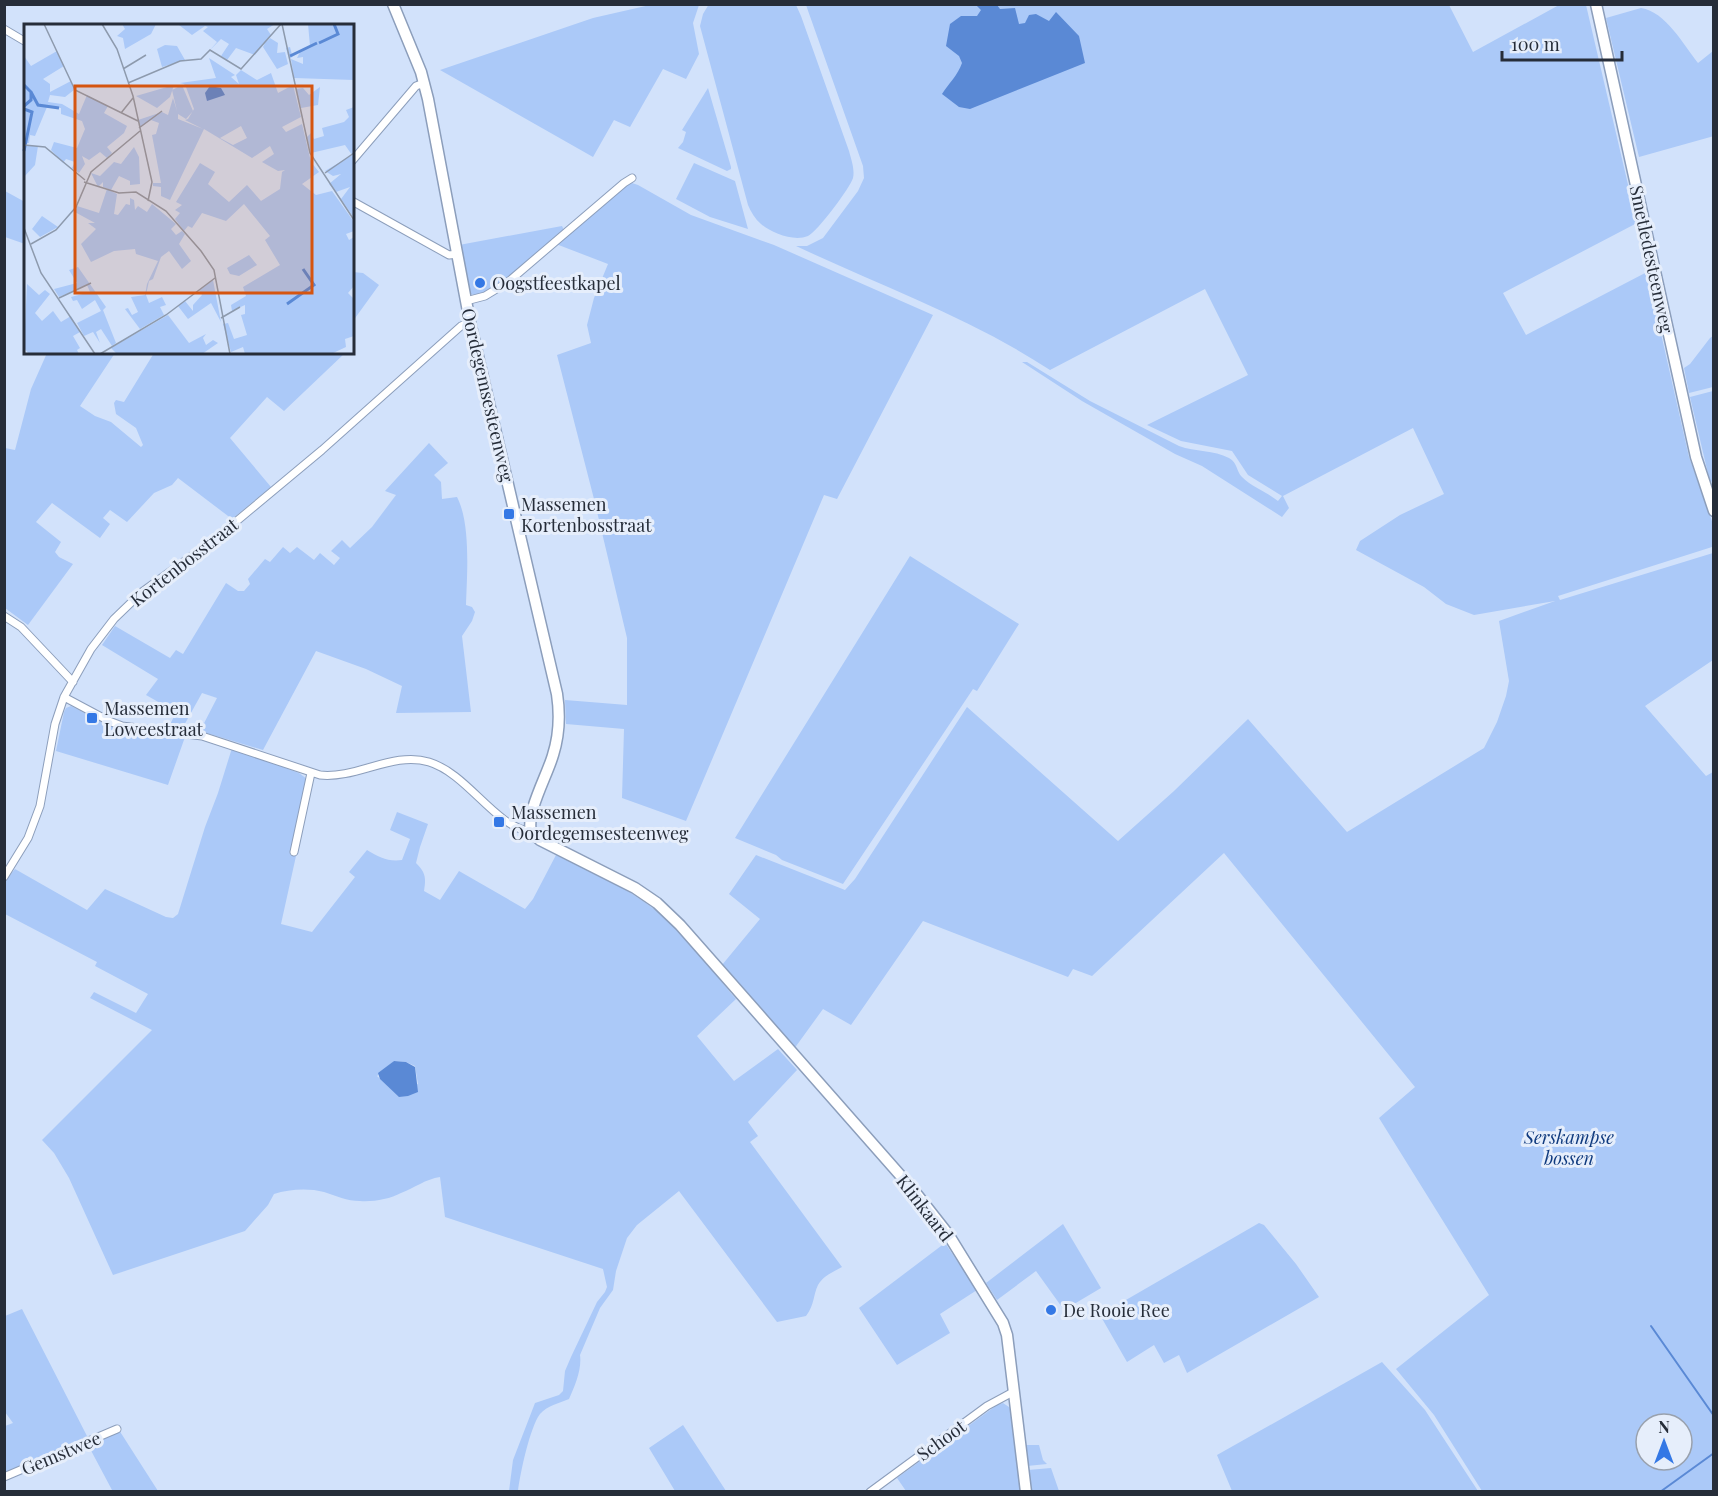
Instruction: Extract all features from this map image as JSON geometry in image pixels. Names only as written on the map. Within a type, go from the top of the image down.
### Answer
[{"type":"street","name":"Oordegemsesteenweg","points":[[393,4],[424,83],[470,322],[527,559],[559,707],[554,752],[531,818],[531,832]]},
{"type":"street","name":"Smetledesteenweg","points":[[1596,4],[1696,457],[1713,511]]},
{"type":"street","points":[[4,29],[24,41]]},
{"type":"street","points":[[354,159],[416,87],[424,83]]},
{"type":"street","points":[[466,301],[497,290],[632,178]]},
{"type":"street","points":[[354,202],[449,255],[458,254]]},
{"type":"street","name":"Kortenbosstraat","points":[[4,877],[28,838],[40,806],[55,724],[64,697],[91,649],[114,619],[142,592],[220,535],[322,450],[461,326],[470,322]]},
{"type":"street","points":[[4,616],[21,627],[72,682]]},
{"type":"street","points":[[64,697],[122,726],[201,736],[320,775],[338,776],[394,761],[426,761],[442,766],[518,829],[531,832]]},
{"type":"street","points":[[294,852],[311,773]]},
{"type":"street","name":"Klinkaard","points":[[531,832],[540,840],[635,888],[657,903],[680,925],[915,1192],[948,1234],[1003,1323],[1010,1344],[1013,1392],[1026,1491]]},
{"type":"street","name":"Schoot","points":[[870,1491],[987,1406],[1013,1392]]},
{"type":"street","name":"Gemstwee","points":[[4,1478],[117,1429]]},
{"type":"green space","points":[[709,4],[796,5],[801,16],[854,171],[851,183],[840,200],[808,236],[796,238],[771,231],[757,220],[748,205],[700,26]]},
{"type":"green space","points":[[650,5],[699,5],[693,23],[699,54],[686,79],[663,69],[630,127],[614,120],[593,157],[440,70],[593,18]]},
{"type":"green space","name":"Serskampse bossen","points":[[806,5],[1449,5],[1473,52],[1559,5],[1586,5],[1637,223],[1503,293],[1526,335],[1647,272],[1689,457],[1713,524],[1712,547],[1558,596],[1560,600],[1713,553],[1713,660],[1645,706],[1706,776],[1713,772],[1713,1491],[1482,1491],[1434,1415],[1396,1369],[1489,1295],[1379,1118],[1415,1087],[1224,853],[1092,976],[1073,969],[1068,977],[923,921],[851,1025],[823,1009],[794,1049],[722,965],[760,919],[729,894],[756,855],[845,890],[855,879],[967,707],[1118,841],[1174,791],[1248,719],[1347,832],[1484,748],[1497,722],[1509,681],[1499,621],[1555,601],[1474,615],[1446,604],[1424,587],[1356,550],[1360,541],[1400,515],[1444,494],[1413,428],[1283,496],[1289,508],[1282,517],[1202,466],[1175,454],[1082,401],[1022,362],[1027,362],[1090,401],[1179,446],[1229,458],[1246,481],[1278,501],[1282,496],[1248,475],[1232,451],[1181,441],[1147,425],[1248,375],[1205,289],[1050,370],[1020,351],[957,318],[796,246],[807,246],[823,238],[858,191],[864,178],[863,166]]},
{"type":"green space","points":[[1641,8],[1666,22],[1698,63],[1713,51],[1714,136],[1639,157],[1606,18]]},
{"type":"green space","points":[[708,88],[731,167],[727,171],[678,148],[686,132],[682,130]]},
{"type":"green space","points":[[694,163],[735,181],[748,229],[710,217],[676,199]]},
{"type":"green space","points":[[632,183],[691,215],[774,245],[933,315],[837,499],[824,495],[686,821],[622,798],[624,729],[566,724],[565,700],[627,705],[627,638],[557,355],[591,343],[587,325],[594,298],[608,264],[556,244]]},
{"type":"green space","points":[[5,191],[24,201],[24,244],[5,237]]},
{"type":"green space","points":[[562,226],[565,232],[518,271],[490,290],[470,294],[459,245]]},
{"type":"green space","points":[[354,272],[363,273],[379,285],[354,320]]},
{"type":"green space","points":[[1713,336],[1713,387],[1689,393],[1684,368]]},
{"type":"green space","points":[[47,354],[114,354],[80,406],[95,416],[111,422],[141,447],[143,445],[136,428],[116,414],[114,403],[116,400],[124,402],[153,354],[344,354],[284,411],[267,397],[230,438],[271,487],[232,519],[178,478],[172,485],[154,493],[127,522],[110,510],[103,518],[110,524],[100,538],[52,503],[36,522],[61,542],[55,552],[59,557],[73,564],[28,625],[5,608],[5,448],[15,450],[31,389]]},
{"type":"green space","points":[[1713,391],[1714,481],[1710,482],[1690,397]]},
{"type":"green space","points":[[429,443],[448,463],[434,475],[441,482],[442,499],[457,497],[464,521],[467,550],[466,605],[472,607],[475,612],[462,636],[471,712],[396,713],[402,686],[366,669],[316,651],[263,750],[200,731],[217,698],[202,693],[182,729],[169,727],[176,712],[146,695],[158,679],[102,645],[115,626],[170,658],[176,650],[183,654],[226,583],[238,591],[244,591],[250,584],[248,579],[265,559],[270,562],[283,547],[290,553],[297,547],[314,560],[320,553],[334,565],[340,558],[331,551],[342,540],[350,548],[372,527],[396,495],[385,491]]},
{"type":"green space","points":[[910,556],[1019,624],[977,691],[973,689],[843,884],[782,860],[776,855],[735,838]]},
{"type":"green space","points":[[71,706],[118,730],[185,737],[168,785],[56,751],[64,712]]},
{"type":"green space","points":[[232,748],[299,773],[307,779],[290,855],[296,856],[281,924],[312,932],[355,877],[349,872],[367,850],[384,858],[402,860],[410,839],[390,830],[397,812],[428,824],[416,863],[424,876],[424,891],[440,900],[459,871],[525,909],[533,899],[556,855],[619,886],[666,919],[687,940],[736,999],[697,1036],[734,1081],[778,1049],[797,1070],[748,1122],[758,1136],[750,1142],[842,1267],[828,1274],[820,1282],[806,1316],[777,1322],[679,1191],[637,1225],[627,1238],[616,1271],[613,1290],[600,1308],[580,1355],[579,1372],[569,1399],[543,1411],[536,1420],[523,1463],[518,1491],[509,1491],[513,1460],[535,1403],[559,1395],[563,1391],[565,1371],[597,1302],[607,1287],[603,1269],[445,1217],[440,1177],[392,1197],[376,1200],[351,1200],[312,1190],[292,1190],[274,1194],[268,1205],[245,1231],[113,1275],[69,1178],[54,1153],[42,1140],[152,1030],[90,998],[94,992],[136,1013],[148,994],[95,966],[97,962],[5,914],[4,882],[15,869],[87,910],[105,889],[166,917],[173,918],[178,914]],"holes":[[[394,1061],[406,1062],[415,1066],[418,1084],[395,1092],[377,1076]]]},
{"type":"green space","points":[[1259,1223],[1264,1225],[1296,1264],[1319,1297],[1187,1373],[1179,1355],[1164,1363],[1154,1345],[1127,1362],[1100,1315]]},
{"type":"green space","points":[[1063,1224],[1101,1288],[1064,1310],[1036,1271],[997,1300],[986,1283]]},
{"type":"green space","points":[[945,1243],[977,1290],[940,1314],[950,1333],[897,1365],[859,1308]]},
{"type":"green space","points":[[22,1309],[88,1438],[5,1476],[5,1426],[13,1423],[5,1412],[5,1316]]},
{"type":"green space","points":[[1382,1362],[1425,1410],[1478,1491],[1232,1491],[1217,1455]]},
{"type":"green space","points":[[1003,1403],[1012,1409],[1023,1491],[906,1491],[897,1478],[997,1405]]},
{"type":"green space","points":[[683,1425],[726,1491],[675,1491],[649,1448]]},
{"type":"green space","points":[[119,1430],[158,1491],[109,1491],[112,1490],[87,1443]]},
{"type":"green space","points":[[1024,1445],[1039,1445],[1043,1460],[1047,1464],[1027,1466]]},
{"type":"green space","points":[[1051,1468],[1059,1491],[1031,1491],[1028,1470]]},
{"type":"water","points":[[976,5],[997,5],[1000,9],[1015,8],[1019,24],[1025,23],[1029,15],[1036,14],[1049,21],[1056,12],[1079,36],[1085,63],[970,109],[959,107],[942,94],[962,63],[959,56],[946,46],[950,24],[961,16],[977,16],[981,10]]},
{"type":"water","points":[[394,1061],[406,1062],[415,1067],[418,1092],[399,1097],[380,1079],[378,1073]]},
{"type":"waterway","points":[[1651,1326],[1714,1416]]},
{"type":"waterway","points":[[1660,1492],[1714,1453]]},
{"type":"place","name":"Oogstfeestkapel","points":[[480,283]]},
{"type":"place","name":"Massemen Kortenbosstraat","points":[[509,514]]},
{"type":"place","name":"Massemen Loweestraat","points":[[92,718]]},
{"type":"place","name":"Massemen Oordegemsesteenweg","points":[[499,822]]},
{"type":"place","name":"De Rooie Ree","points":[[1051,1310]]}]
